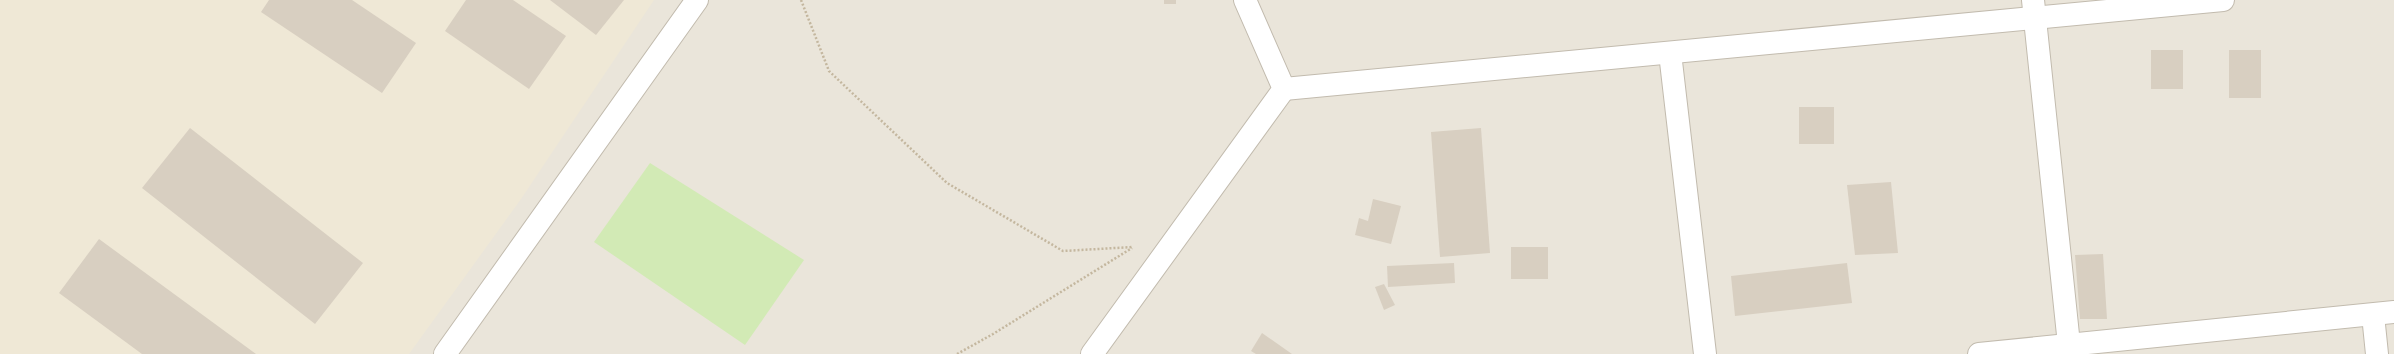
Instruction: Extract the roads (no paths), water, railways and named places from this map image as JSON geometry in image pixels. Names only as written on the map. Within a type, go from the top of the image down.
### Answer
[{"type":"street","points":[[445,354],[697,0]]},
{"type":"street","points":[[1245,0],[1284,89]]},
{"type":"street","points":[[1092,354],[1284,89],[1670,53],[2034,9],[2223,0]]},
{"type":"street","points":[[2034,9],[2069,350]]},
{"type":"street","points":[[1670,53],[1705,354]]},
{"type":"street","points":[[1979,354],[2069,350],[2394,312]]},
{"type":"street","points":[[2373,314],[2377,354]]}]
